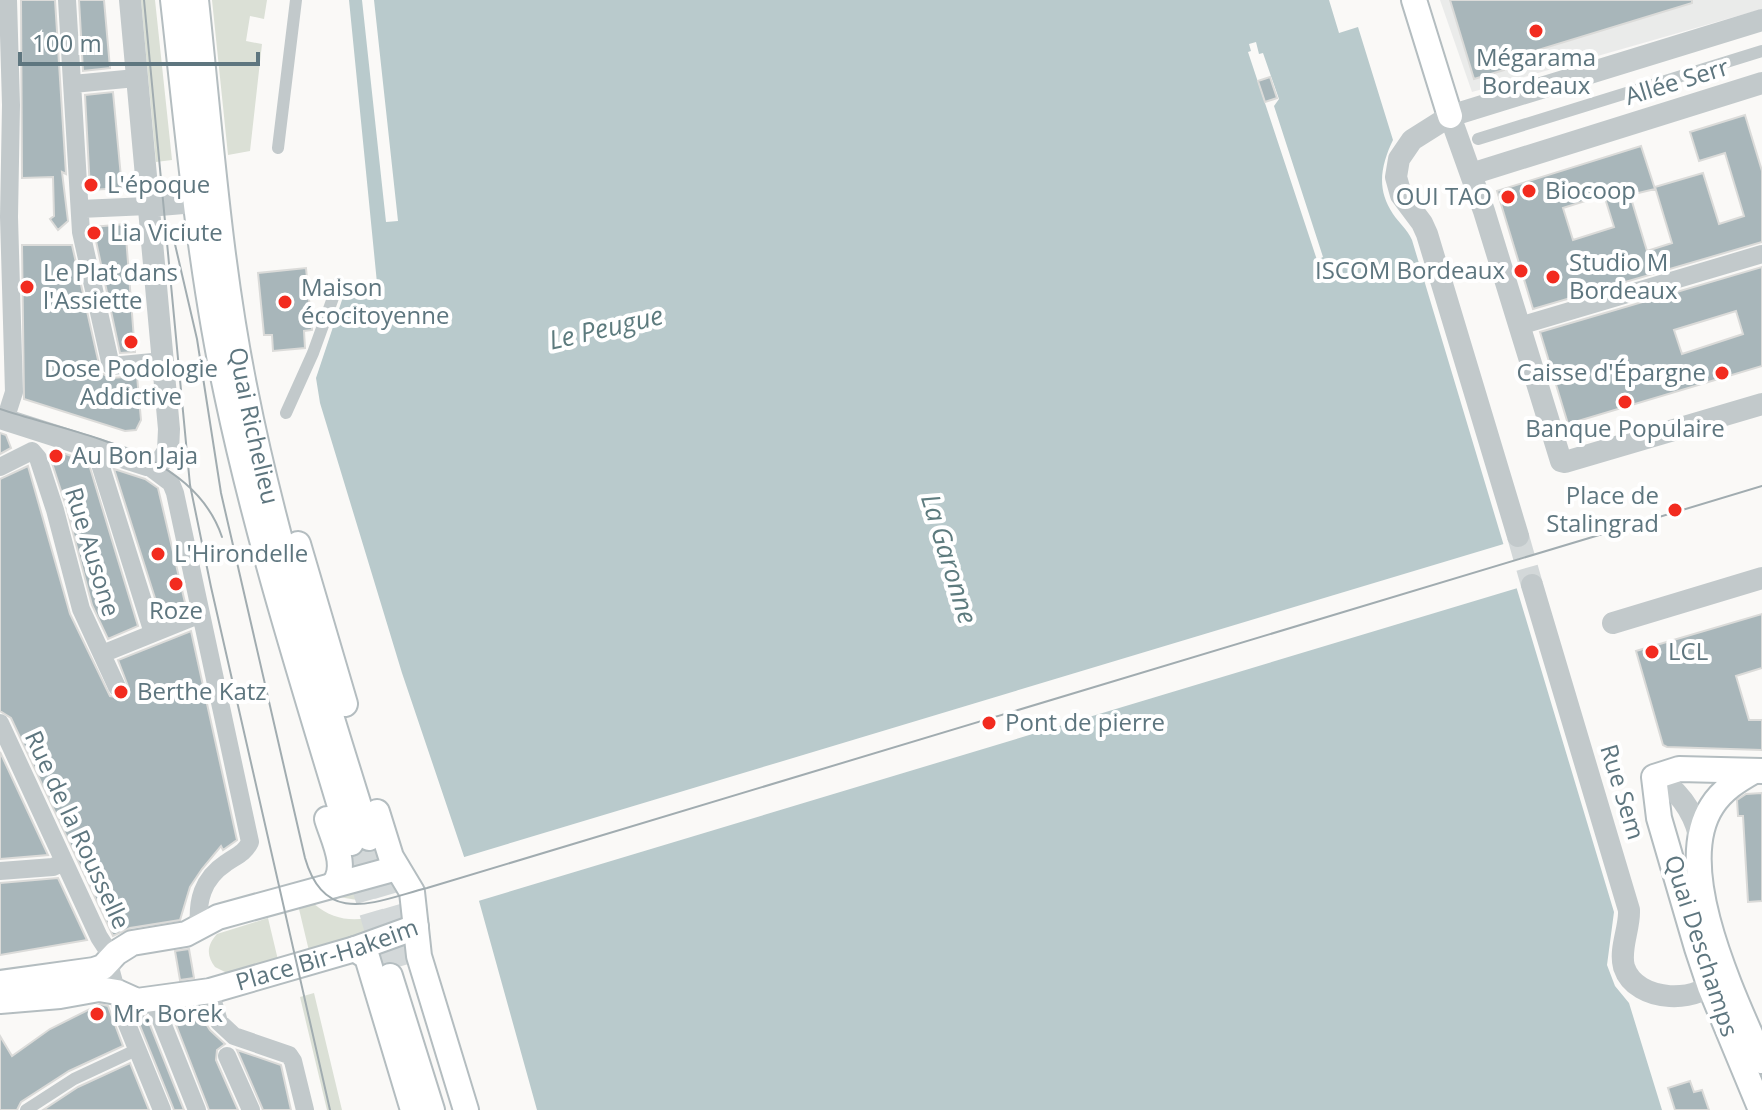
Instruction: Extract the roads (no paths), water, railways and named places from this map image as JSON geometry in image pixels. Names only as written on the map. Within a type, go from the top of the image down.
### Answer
[{"type":"main road","name":"Quai Richelieu","points":[[173,0],[195,202],[236,391],[261,536],[360,841]]},
{"type":"main road","name":"Quai Richelieu","points":[[196,0],[236,391]]},
{"type":"main road","points":[[1414,0],[1450,116]]},
{"type":"main road","points":[[1427,0],[1453,82],[1450,116]]},
{"type":"main road","name":"Place Bir-Hakeim","points":[[210,991],[355,949],[416,927],[412,892],[386,844],[284,498],[236,391]]},
{"type":"main road","points":[[236,391],[245,532],[259,591],[341,869],[339,879],[333,885]]},
{"type":"main road","points":[[1654,777],[1679,769],[1758,771]]},
{"type":"main road","name":"Quai Deschamps","points":[[1758,771],[1734,782],[1712,805],[1699,835],[1697,869],[1717,977],[1742,1012],[1762,1061]]},
{"type":"main road","name":"Quai Deschamps","points":[[1654,777],[1659,818],[1761,1110]]},
{"type":"main road","points":[[0,983],[94,970],[103,967],[132,943],[186,934],[218,917],[397,868]]},
{"type":"main road","points":[[416,927],[419,956],[466,1110]]},
{"type":"main road","points":[[355,949],[367,957],[413,1110]]},
{"type":"main road","points":[[432,1110],[399,973],[450,1110]]},
{"type":"main road","points":[[0,1001],[99,989],[117,992],[131,1000],[153,1000],[210,991]]},
{"type":"street","points":[[8,0],[11,105],[4,217],[14,392],[3,419],[35,441],[104,452],[147,465],[171,483],[175,493],[250,842],[246,850],[222,866],[205,885],[198,902],[199,927]]},
{"type":"street","points":[[67,0],[83,245],[111,366],[163,361]]},
{"type":"street","points":[[130,0],[169,429],[168,451],[160,463],[147,465]]},
{"type":"street","points":[[278,148],[296,0]]},
{"type":"street","name":"Allée Serr","points":[[1450,116],[1762,20]]},
{"type":"street","name":"Allée Serr","points":[[1478,139],[1762,51]]},
{"type":"street","points":[[73,84],[136,78]]},
{"type":"street","name":"Allée Serr","points":[[1471,174],[1762,85]]},
{"type":"street","points":[[1518,536],[1427,234],[1401,195],[1396,177],[1399,159],[1412,140],[1450,116],[1559,458],[1565,462],[1762,404]]},
{"type":"street","points":[[80,209],[195,202]]},
{"type":"street","points":[[1519,326],[1762,254]]},
{"type":"street","points":[[286,413],[313,353],[338,284]]},
{"type":"street","points":[[0,467],[35,441]]},
{"type":"street","name":"Rue Ausone","points":[[35,441],[81,609],[117,687]]},
{"type":"street","points":[[104,452],[100,464],[153,633]]},
{"type":"street","points":[[1613,623],[1762,578]]},
{"type":"street","name":"Rue Sem","points":[[1532,585],[1629,910],[1630,926],[1622,954],[1624,966],[1637,985],[1668,997],[1717,977]]},
{"type":"street","points":[[102,654],[201,614]]},
{"type":"street","name":"Rue de la Rousselle","points":[[0,723],[99,937],[112,957]]},
{"type":"street","points":[[1654,777],[1665,782],[1689,809],[1699,835]]},
{"type":"street","points":[[0,871],[53,867],[64,862]]},
{"type":"street","points":[[112,957],[111,971],[117,992],[136,1050],[162,1110]]},
{"type":"street","name":"Place Bir-Hakeim","points":[[210,991],[251,1110]]},
{"type":"street","points":[[153,1000],[197,1110]]},
{"type":"street","points":[[230,1045],[289,1055],[305,1110]]},
{"type":"street","points":[[26,1110],[74,1079],[136,1050]]},
{"type":"water","points":[[349,0],[1329,0],[1339,33],[1358,27],[1393,140],[1383,168],[1384,195],[1412,240],[1614,912],[1607,965],[1615,986],[1629,1003],[1662,1110],[537,1110],[479,901],[402,673],[320,403],[316,378],[346,288],[377,283]]},
{"type":"tunnel","points":[[1518,536],[1532,585]]},
{"type":"tunnel","points":[[369,838],[408,970]]},
{"type":"tunnel","points":[[351,843],[390,976]]},
{"type":"tram line","points":[[144,0],[190,485],[330,1110]]},
{"type":"tram line","points":[[174,240],[197,339],[221,493],[305,858],[314,880],[325,894],[339,902],[371,903],[427,888],[1762,486]]},
{"type":"tram line","points":[[0,409],[96,438],[159,465],[186,484],[207,508],[222,537]]},
{"type":"place","name":"Mégarama Bordeaux","points":[[1536,31]]},
{"type":"place","name":"L'époque","points":[[91,185]]},
{"type":"place","name":"Biocoop","points":[[1529,191]]},
{"type":"place","name":"OUI TAO","points":[[1508,197]]},
{"type":"place","name":"Lia Viciute","points":[[94,233]]},
{"type":"place","name":"ISCOM Bordeaux","points":[[1521,271]]},
{"type":"place","name":"Studio M Bordeaux","points":[[1553,277]]},
{"type":"place","name":"Le Plat dans l'Assiette","points":[[27,287]]},
{"type":"place","name":"Maison écocitoyenne","points":[[285,302]]},
{"type":"place","name":"Dose Podologie Addictive","points":[[131,342]]},
{"type":"place","name":"Caisse d'Épargne","points":[[1722,373]]},
{"type":"place","name":"Banque Populaire","points":[[1625,402]]},
{"type":"place","name":"Au Bon Jaja","points":[[56,456]]},
{"type":"place","name":"Place de Stalingrad","points":[[1675,510]]},
{"type":"place","name":"L'Hirondelle","points":[[158,554]]},
{"type":"place","name":"Roze","points":[[176,584]]},
{"type":"place","name":"LCL","points":[[1652,652]]},
{"type":"place","name":"Berthe Katz","points":[[121,692]]},
{"type":"place","name":"Pont de pierre","points":[[989,723]]},
{"type":"place","name":"Mr. Borek","points":[[97,1014]]},
{"type":"water label","name":"Le Peugue","points":[[606,328]]},
{"type":"water label","name":"La Garonne","points":[[949,559]]}]
